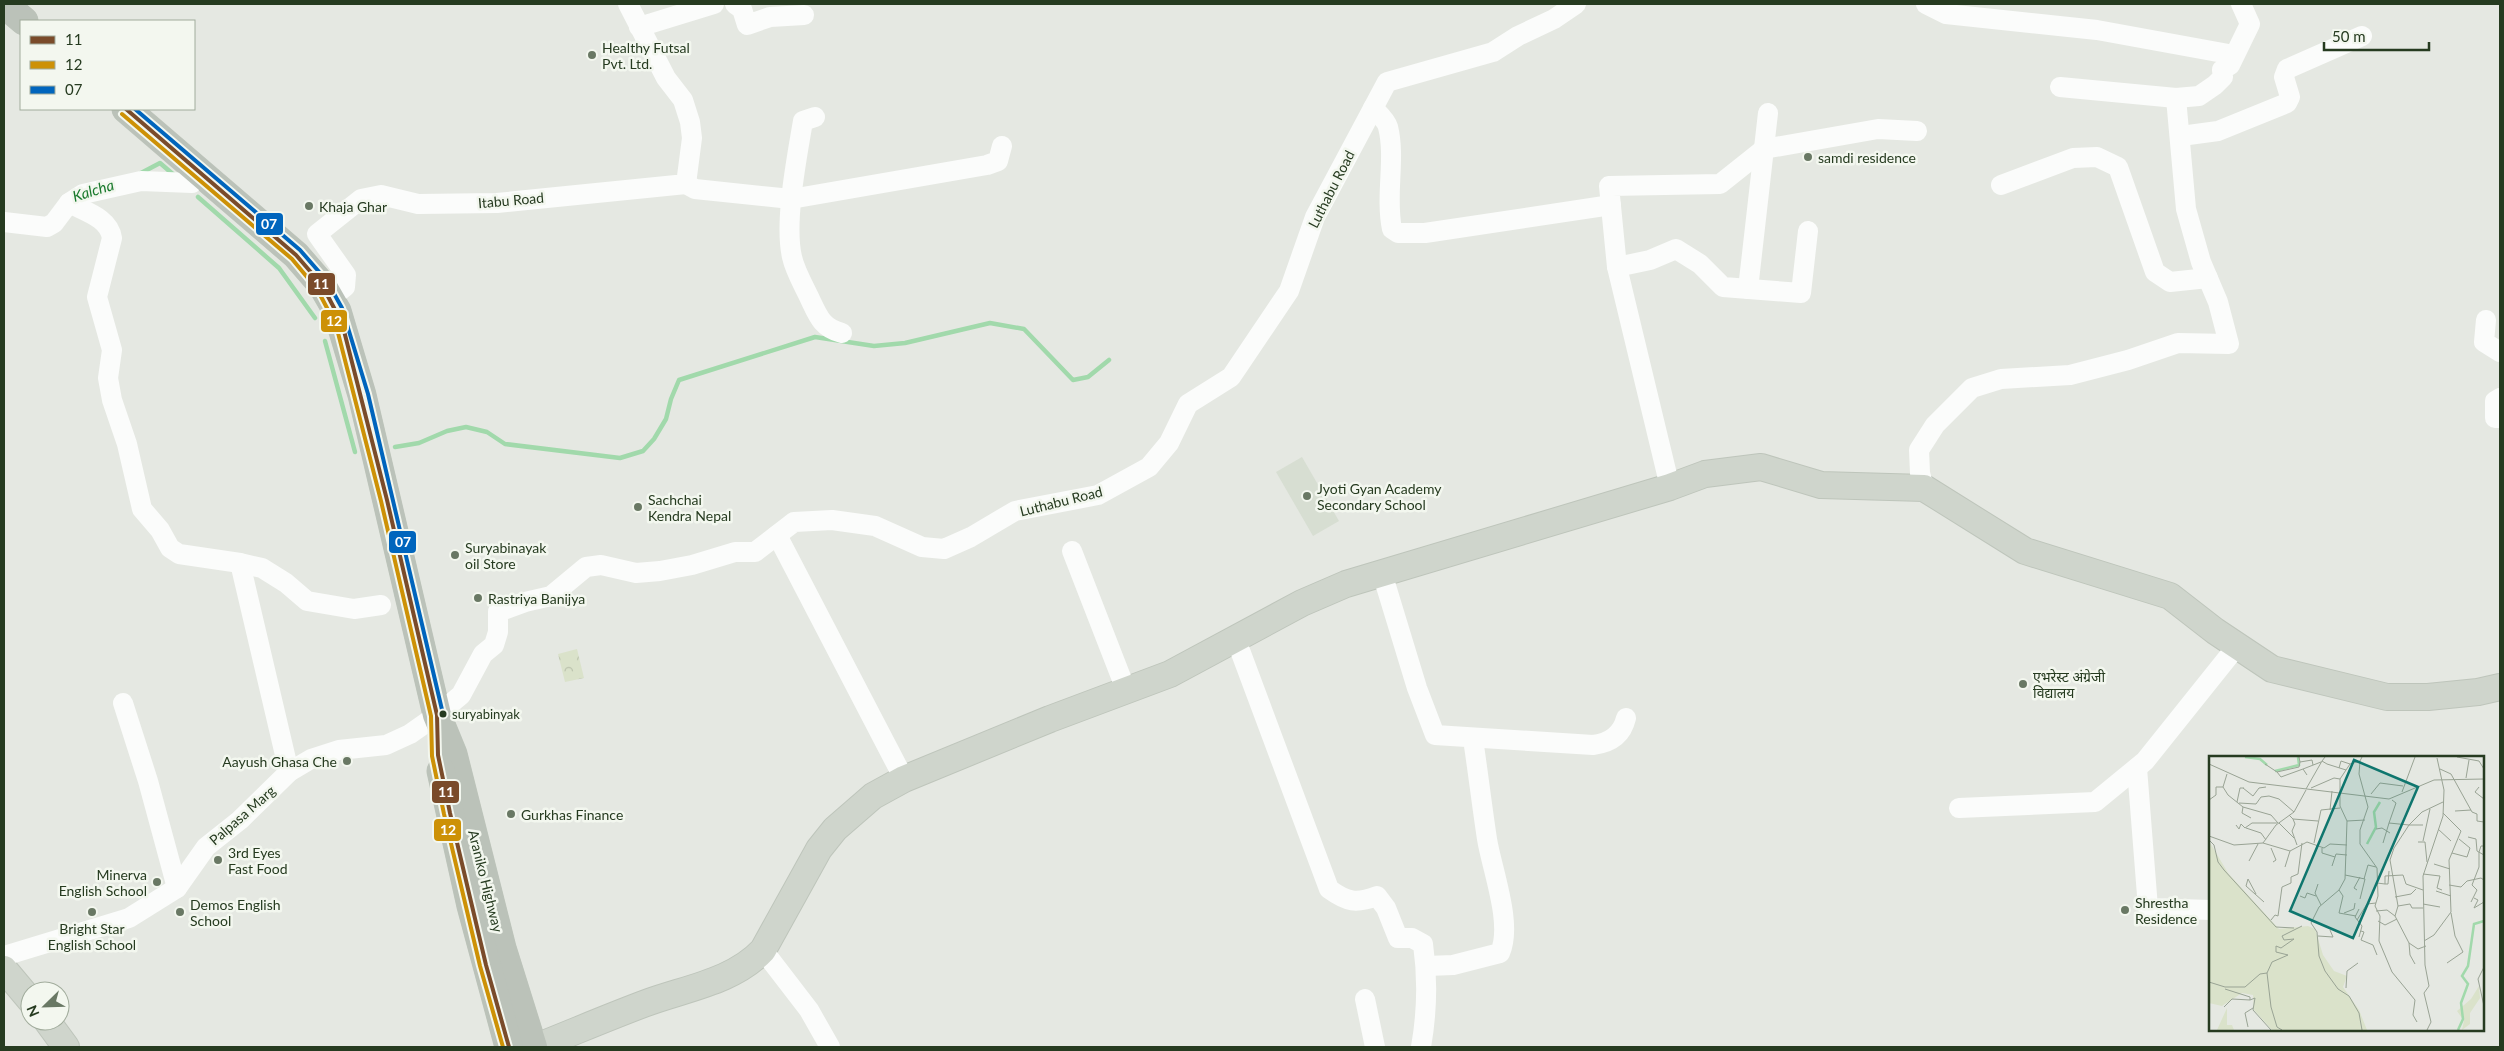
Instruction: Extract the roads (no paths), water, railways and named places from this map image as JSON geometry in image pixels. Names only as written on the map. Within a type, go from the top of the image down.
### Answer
[{"type":"highway","points":[[4,4],[23,20]]},
{"type":"highway","name":"Araniko Highway","points":[[127,110],[296,255],[330,298],[342,323],[362,395],[437,715],[453,754],[502,948],[534,1047]]},
{"type":"highway","name":"Araniko Highway","points":[[437,715],[438,755],[450,813],[484,957],[509,1047]]},
{"type":"main road","points":[[534,1047],[650,1001],[742,969],[763,950],[820,849],[835,829],[873,796],[904,779],[1050,718],[1170,674],[1216,651],[1235,637],[1302,603],[1346,584],[1670,488],[1705,474],[1761,467],[1821,485],[1924,488],[2025,551],[2170,596],[2272,669],[2387,697],[2478,692],[2500,687]]},
{"type":"main road","points":[[4,969],[20,988]]},
{"type":"main road","points":[[54,1031],[66,1047]]},
{"type":"street","points":[[628,4],[666,78],[683,100],[690,122],[692,138],[686,184],[695,190],[791,199],[987,165],[998,161],[1002,146]]},
{"type":"street","points":[[639,27],[714,4]]},
{"type":"street","points":[[736,4],[742,9],[748,32],[770,17],[804,15]]},
{"type":"street","name":"Luthabu Road","points":[[437,715],[461,695],[483,654],[494,645],[498,632],[498,612],[525,602],[551,596],[586,567],[601,565],[636,573],[692,565],[735,552],[755,552],[794,522],[832,520],[875,526],[922,547],[944,549],[971,537],[1015,512],[1098,495],[1149,467],[1169,443],[1188,404],[1231,377],[1289,291],[1315,218],[1387,82],[1494,52],[1518,36],[1554,19],[1576,4]]},
{"type":"street","points":[[1926,4],[1946,14],[2097,30],[2234,55]]},
{"type":"street","points":[[2060,87],[2176,98],[2199,96],[2223,77],[2222,70],[2230,66],[2250,24],[2241,4]]},
{"type":"street","points":[[2180,136],[2218,131],[2287,103],[2290,97],[2284,77],[2287,69],[2362,36]]},
{"type":"street","points":[[1924,488],[1920,473],[1919,450],[1935,425],[1972,388],[2001,379],[2070,375],[2128,360],[2178,343],[2229,344],[2218,302],[2208,278],[2186,209],[2176,98]]},
{"type":"street","points":[[1373,108],[1388,125],[1389,212],[1392,229],[1398,233],[1425,233],[1611,206]]},
{"type":"street","points":[[1748,289],[1768,113]]},
{"type":"street","points":[[815,117],[803,121],[791,199],[792,258],[822,323],[831,331],[842,333]]},
{"type":"street","points":[[1670,488],[1617,267],[1609,186],[1720,184],[1764,149],[1878,129],[1917,131]]},
{"type":"street","points":[[2001,185],[2073,158],[2097,157],[2118,167],[2155,272],[2170,282],[2208,278]]},
{"type":"street","points":[[4,222],[47,227],[54,223],[70,203],[83,194],[141,181],[192,183],[200,172]]},
{"type":"street","name":"Itabu Road","points":[[330,298],[346,287],[346,275],[317,234],[362,199],[382,195],[418,204],[497,203],[686,184]]},
{"type":"street","points":[[70,203],[105,221],[111,230],[112,238],[97,297],[112,350],[108,378],[112,400],[127,444],[142,509],[160,530],[170,548],[179,554],[240,562],[262,568],[286,583],[306,601],[354,609],[381,605]]},
{"type":"street","points":[[1617,267],[1650,260],[1676,249],[1700,264],[1723,287],[1801,293],[1808,231]]},
{"type":"street","points":[[2486,320],[2484,342],[2500,352]]},
{"type":"street","points":[[2500,398],[2495,401],[2495,418],[2500,418]]},
{"type":"street","points":[[777,535],[904,779]]},
{"type":"street","points":[[1072,551],[1126,690]]},
{"type":"street","points":[[240,562],[289,772]]},
{"type":"street","points":[[1382,573],[1417,688],[1435,735],[1473,739],[1594,745],[1606,743],[1616,737],[1626,718]]},
{"type":"street","points":[[1235,637],[1329,889],[1343,899],[1362,901],[1377,896],[1386,908],[1398,938],[1412,938],[1424,944],[1426,1007],[1420,1047]]},
{"type":"street","points":[[1959,808],[2095,802],[2145,761],[2238,646]]},
{"type":"street","points":[[123,703],[148,781],[177,888]]},
{"type":"street","name":"Palpasa Marg","points":[[4,956],[129,918],[177,888],[206,847],[240,820],[289,772],[311,759],[339,750],[386,745],[410,734],[437,715]]},
{"type":"street","points":[[1426,966],[1453,965],[1500,953],[1504,944],[1504,922],[1488,840],[1473,739]]},
{"type":"street","points":[[2137,768],[2148,908],[2209,910]]},
{"type":"street","points":[[763,950],[809,1010],[830,1047]]},
{"type":"street","points":[[1365,999],[1376,1047]]},
{"type":"waterway","name":"Kalcha","points":[[141,173],[160,163],[174,175]]},
{"type":"waterway","points":[[198,197],[279,268],[315,318]]},
{"type":"waterway","points":[[395,447],[419,443],[447,431],[466,427],[487,432],[505,444],[620,458],[643,451],[654,439],[666,419],[671,399],[679,380],[815,337],[874,346],[905,343],[990,323],[1024,329],[1073,380],[1088,377],[1109,360]]},
{"type":"waterway","points":[[325,341],[355,452]]},
{"type":"place","name":"Healthy Futsal Pvt. Ltd.","points":[[592,55]]},
{"type":"place","name":"samdi residence","points":[[1808,157]]},
{"type":"place","name":"Khaja Ghar","points":[[309,206]]},
{"type":"place","name":"Jyoti Gyan Academy Secondary School","points":[[1307,496]]},
{"type":"place","name":"Sachchai Kendra Nepal","points":[[638,507]]},
{"type":"place","name":"Suryabinayak oil Store","points":[[455,555]]},
{"type":"place","name":"Rastriya Banijya","points":[[478,598]]},
{"type":"place","name":"एभरेस्ट अंग्रेजी विद्यालय","points":[[2023,684]]},
{"type":"place","name":"suryabinyak","points":[[443,714]]},
{"type":"place","name":"Aayush Ghasa Che","points":[[347,761]]},
{"type":"place","name":"Gurkhas Finance","points":[[511,814]]},
{"type":"place","name":"3rd Eyes Fast Food","points":[[218,860]]},
{"type":"place","name":"Minerva English School","points":[[157,882]]},
{"type":"place","name":"Shrestha Residence","points":[[2125,910]]},
{"type":"place","name":"Bright Star English School","points":[[92,912]]},
{"type":"place","name":"Demos English School","points":[[180,912]]}]
